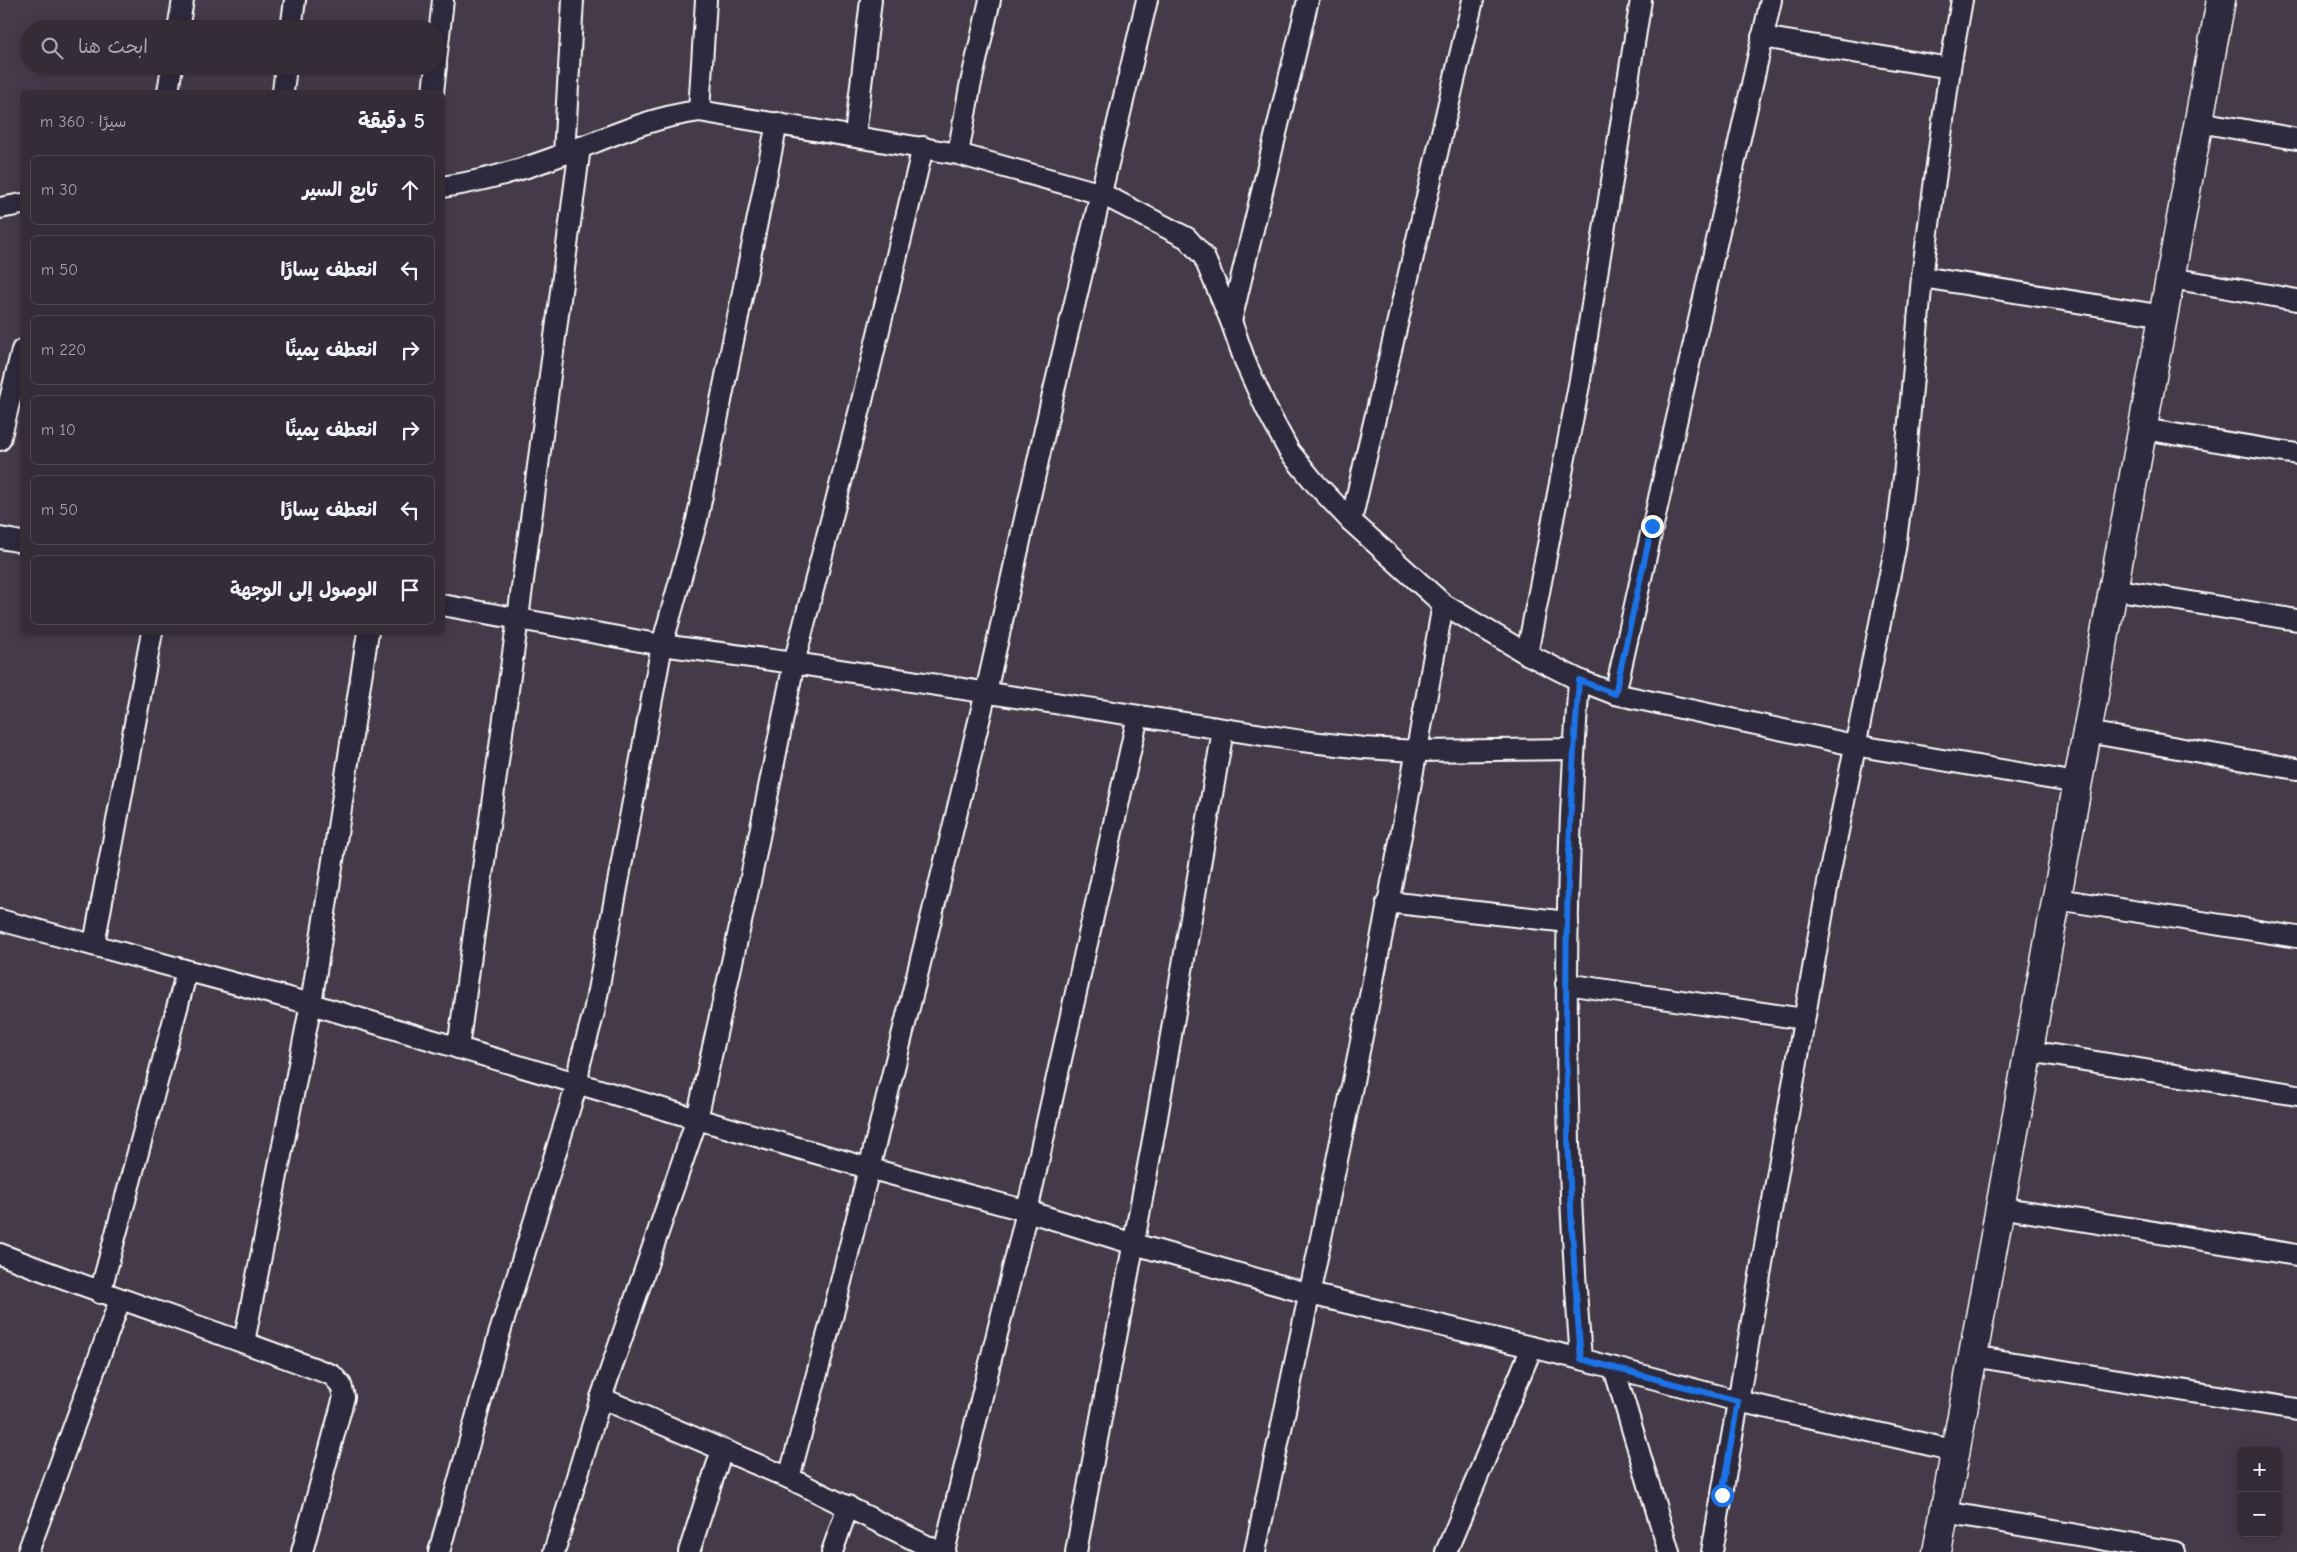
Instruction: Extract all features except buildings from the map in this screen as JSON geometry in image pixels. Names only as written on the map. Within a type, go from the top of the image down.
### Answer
[{"type":"main road","points":[[1937,1552],[2221,0]]},
{"type":"street","points":[[180,20],[183,0]]},
{"type":"street","points":[[292,20],[295,0]]},
{"type":"street","points":[[441,20],[444,0]]},
{"type":"street","points":[[458,1048],[518,618],[572,151],[573,0]]},
{"type":"street","points":[[699,110],[706,0]]},
{"type":"street","points":[[855,136],[871,0]]},
{"type":"street","points":[[958,154],[970,87],[990,0]]},
{"type":"street","points":[[789,1478],[986,692],[1049,413],[1147,0]]},
{"type":"street","points":[[1231,321],[1308,0]]},
{"type":"street","points":[[1351,520],[1473,0]]},
{"type":"street","points":[[1527,654],[1580,380],[1641,0]]},
{"type":"street","points":[[1615,694],[1771,0]]},
{"type":"street","points":[[1712,1552],[1804,1018],[1854,746],[1895,549],[1904,477],[1922,276],[1950,68],[1962,0]]},
{"type":"street","points":[[1762,37],[1950,68]]},
{"type":"street","points":[[168,90],[171,75]]},
{"type":"street","points":[[283,90],[285,75]]},
{"type":"street","points":[[432,90],[435,75]]},
{"type":"street","points":[[445,187],[470,183],[521,170],[658,118],[699,110],[958,154],[1102,194],[1187,238],[1204,257],[1231,321],[1246,364],[1289,451],[1315,483],[1351,520],[1442,604],[1527,654],[1579,680],[1615,694],[1854,746],[2077,782]]},
{"type":"street","points":[[2199,122],[2297,139]]},
{"type":"street","points":[[439,1552],[499,1335],[577,1084],[580,1063],[594,1012],[662,645],[697,520],[777,123]]},
{"type":"street","points":[[554,1552],[601,1398],[697,1119],[751,878],[794,663],[860,409],[923,147]]},
{"type":"street","points":[[0,208],[20,204]]},
{"type":"street","points":[[1922,276],[2164,316]]},
{"type":"street","points":[[2170,278],[2297,300]]},
{"type":"street","points":[[0,440],[20,358]]},
{"type":"street","points":[[2143,429],[2297,454]]},
{"type":"street","points":[[0,538],[20,542]]},
{"type":"street","points":[[2113,589],[2297,620]]},
{"type":"street","points":[[1255,1552],[1310,1294],[1417,751],[1442,604]]},
{"type":"street","points":[[445,606],[662,645],[986,692],[1223,730],[1364,748],[1417,751],[1574,749]]},
{"type":"street","points":[[94,944],[151,635]]},
{"type":"street","points":[[244,1342],[311,1004],[368,635]]},
{"type":"street","points":[[1579,680],[1574,749],[1566,984],[1568,1158],[1573,1268],[1581,1359]]},
{"type":"street","points":[[944,1552],[1027,1210],[1138,716]]},
{"type":"street","points":[[1076,1552],[1134,1244],[1223,730]]},
{"type":"street","points":[[2087,732],[2297,769]]},
{"type":"street","points":[[2057,899],[2297,937]]},
{"type":"street","points":[[1387,902],[1568,922]]},
{"type":"street","points":[[2,926],[94,944],[311,1004],[697,1119],[868,1168],[1027,1210],[1134,1244],[1310,1294],[1581,1359],[1738,1401],[1956,1451]]},
{"type":"street","points":[[100,1293],[187,971]]},
{"type":"street","points":[[1566,984],[1804,1018]]},
{"type":"street","points":[[2029,1052],[2297,1095]]},
{"type":"street","points":[[1999,1207],[2297,1255]]},
{"type":"street","points":[[0,1254],[100,1293],[244,1342],[332,1375],[341,1385],[344,1397],[302,1552]]},
{"type":"street","points":[[28,1552],[120,1300]]},
{"type":"street","points":[[1446,1552],[1532,1347]]},
{"type":"street","points":[[1972,1356],[2297,1409]]},
{"type":"street","points":[[1614,1368],[1669,1552]]},
{"type":"street","points":[[601,1398],[789,1478],[939,1552]]},
{"type":"street","points":[[690,1552],[722,1450]]},
{"type":"street","points":[[832,1552],[848,1506]]},
{"type":"street","points":[[1945,1512],[2175,1552]]},
{"type":"route","points":[[1652,526],[1615,694],[1579,680],[1574,749],[1566,984],[1568,1158],[1573,1268],[1581,1359],[1738,1401],[1722,1495]]}]
